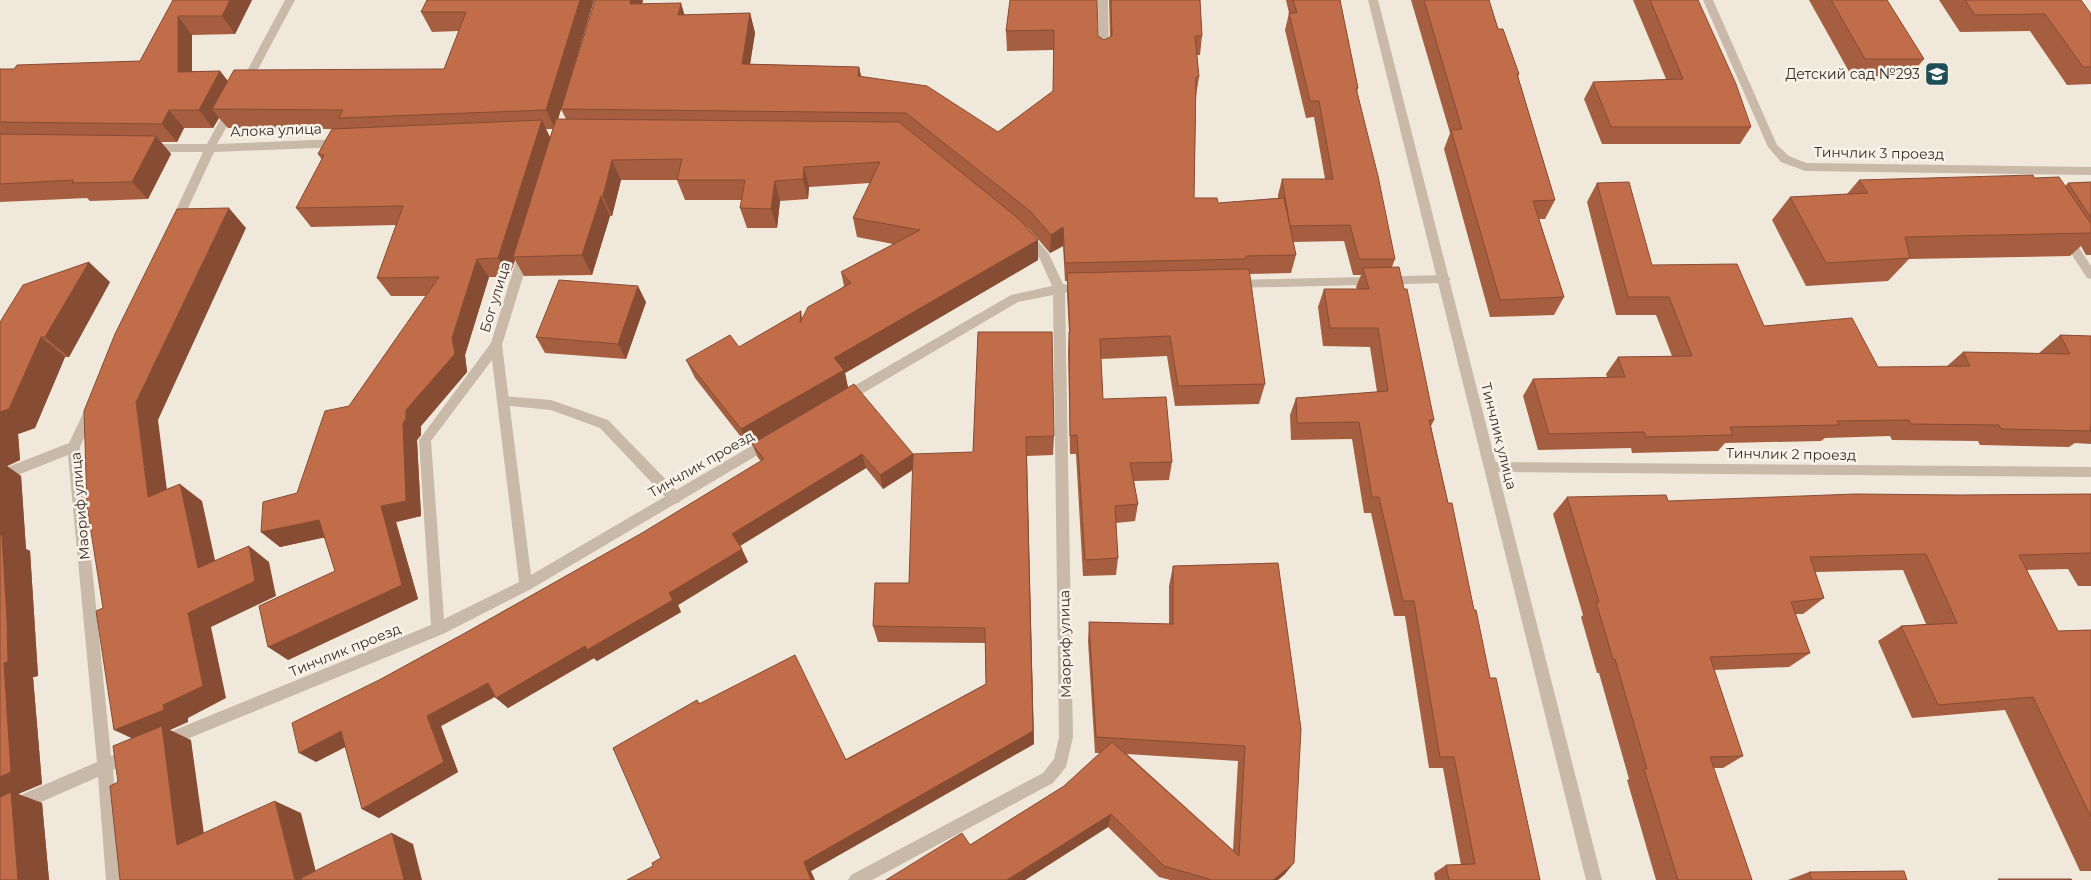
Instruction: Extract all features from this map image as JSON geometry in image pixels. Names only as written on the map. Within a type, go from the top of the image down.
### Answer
[{"type":"street","points":[[169,239],[210,148],[290,0]]},
{"type":"street","points":[[1103,0],[1104,55]]},
{"type":"street","name":"Тинчлик улица","points":[[1373,0],[1445,279],[1594,880]]},
{"type":"street","name":"Тинчлик 3 проезд","points":[[1708,0],[1773,147],[1785,159],[1804,167],[2026,175],[2091,172]]},
{"type":"street","name":"Алока улица","points":[[143,148],[210,148],[347,142]]},
{"type":"street","points":[[2060,227],[2091,275]]},
{"type":"street","points":[[1017,228],[1045,257],[1060,288]]},
{"type":"street","name":"Бог улица","points":[[438,629],[425,440],[496,345],[527,244]]},
{"type":"street","points":[[1218,285],[1445,279]]},
{"type":"street","points":[[836,403],[1015,298],[1060,288],[1079,288]]},
{"type":"street","name":"Маориф улица","points":[[856,880],[1048,778],[1060,762],[1066,737],[1060,288]]},
{"type":"street","name":"Бог улица","points":[[496,345],[526,585]]},
{"type":"street","points":[[503,401],[551,405],[604,424],[675,498]]},
{"type":"street","name":"Маориф улица","points":[[94,402],[74,447],[105,766],[114,880]]},
{"type":"street","name":"Тинчлик проезд","points":[[0,812],[105,766],[438,629],[526,585],[777,438]]},
{"type":"street","points":[[0,476],[74,447]]},
{"type":"street","name":"Тинчлик 2 проезд","points":[[1491,466],[2091,472]]},
{"type":"building","points":[[173,0],[230,0],[222,16],[178,16],[178,72],[220,71],[199,110],[169,110],[162,124],[0,122],[0,69],[14,69],[17,65],[140,61]]},
{"type":"building","points":[[427,0],[580,0],[546,110],[339,118],[343,110],[212,109],[234,70],[444,69],[466,12],[421,12]]},
{"type":"building","points":[[595,0],[631,0],[630,4],[681,3],[678,15],[750,13],[742,64],[859,67],[858,76],[927,86],[998,132],[1053,91],[1054,30],[1006,31],[1010,0],[1097,0],[1098,36],[1104,40],[1112,36],[1111,0],[1200,0],[1202,36],[1195,36],[1199,77],[1196,77],[1194,198],[1217,198],[1218,203],[1284,198],[1296,255],[1246,256],[1246,259],[1065,263],[1063,227],[1051,235],[1030,211],[906,113],[561,109]]},
{"type":"building","points":[[1293,0],[1340,0],[1358,88],[1356,88],[1378,176],[1395,259],[1359,259],[1350,225],[1290,226],[1282,179],[1333,179],[1319,101],[1310,101],[1289,13],[1297,13]]},
{"type":"building","points":[[1424,0],[1489,0],[1498,29],[1503,29],[1519,74],[1517,74],[1555,200],[1533,201],[1564,297],[1500,300],[1451,130],[1462,129]]},
{"type":"building","points":[[1650,0],[1698,0],[1736,84],[1751,127],[1611,127],[1593,82],[1683,79]]},
{"type":"building","points":[[1831,0],[1887,0],[1924,59],[1865,59]]},
{"type":"building","points":[[1965,0],[2081,0],[2091,14],[2091,67],[2083,67],[2045,14],[1975,15]]},
{"type":"building","points":[[556,119],[899,122],[1019,219],[1038,240],[834,358],[844,370],[741,429],[686,360],[730,335],[739,347],[801,311],[800,323],[808,307],[851,283],[841,272],[920,230],[853,218],[880,162],[804,167],[803,179],[775,181],[771,209],[740,208],[745,180],[677,180],[682,159],[612,160],[603,196],[601,196],[582,255],[513,257]]},
{"type":"building","points":[[542,120],[498,258],[477,259],[452,338],[455,354],[406,410],[406,418],[403,424],[406,501],[381,506],[402,585],[268,647],[259,606],[335,571],[319,520],[261,532],[263,502],[297,493],[325,411],[349,406],[439,277],[377,278],[403,206],[296,208],[324,155],[318,154],[332,129]]},
{"type":"building","points":[[0,134],[156,136],[132,182],[72,183],[74,180],[0,184]]},
{"type":"building","points":[[2033,175],[2034,178],[2059,177],[2091,224],[2091,233],[1905,237],[1910,258],[1826,263],[1790,197],[1868,193],[1859,180]]},
{"type":"building","points":[[1629,182],[1652,265],[1737,264],[1764,326],[1852,318],[1878,367],[1970,366],[1963,352],[2070,354],[2060,335],[2091,336],[2091,431],[2001,429],[1999,425],[1911,424],[1909,420],[1837,421],[1839,425],[1730,427],[1733,435],[1646,437],[1644,432],[1549,434],[1533,379],[1625,377],[1618,357],[1692,356],[1669,297],[1628,297],[1597,183]]},
{"type":"building","points":[[2091,182],[2091,218],[2068,183]]},
{"type":"building","points":[[229,208],[136,402],[148,497],[180,484],[198,568],[249,546],[255,581],[188,613],[203,686],[163,705],[164,710],[114,730],[96,611],[103,608],[87,506],[84,411],[115,334],[177,209]]},
{"type":"building","points":[[89,262],[45,337],[41,337],[9,409],[0,412],[0,322],[23,285]]},
{"type":"building","points":[[1399,267],[1404,289],[1407,289],[1434,420],[1429,420],[1448,503],[1452,503],[1490,678],[1496,678],[1540,880],[1449,880],[1446,865],[1475,864],[1454,757],[1440,757],[1414,601],[1403,601],[1379,497],[1372,497],[1359,422],[1297,423],[1296,398],[1388,391],[1378,328],[1330,328],[1324,289],[1369,289],[1363,268]]},
{"type":"building","points":[[1249,269],[1265,384],[1178,386],[1170,336],[1100,339],[1103,399],[1166,397],[1172,462],[1130,463],[1138,504],[1115,506],[1118,558],[1085,560],[1077,435],[1070,436],[1070,332],[1067,273]]},
{"type":"building","points":[[559,280],[638,286],[618,344],[536,337]]},
{"type":"building","points":[[978,332],[1052,332],[1054,436],[1026,437],[1033,731],[804,862],[811,880],[627,880],[653,866],[652,863],[661,858],[613,748],[697,700],[699,704],[795,655],[846,760],[986,684],[985,628],[873,626],[875,583],[909,583],[913,454],[973,452]]},
{"type":"building","points":[[854,384],[913,454],[880,475],[862,454],[732,534],[742,549],[669,593],[673,600],[587,650],[585,646],[496,698],[488,683],[427,716],[444,762],[362,809],[341,731],[299,753],[292,723],[381,679],[642,533],[764,459],[752,444]]},
{"type":"building","points":[[1855,494],[2091,494],[2091,553],[2019,555],[2058,631],[2091,630],[2091,817],[2033,697],[1938,705],[1901,626],[1957,623],[1926,554],[1810,557],[1824,598],[1791,602],[1810,653],[1710,657],[1743,756],[1710,757],[1752,880],[1678,880],[1644,769],[1647,769],[1615,659],[1613,659],[1596,602],[1599,602],[1567,497],[1666,495],[1668,501]]},
{"type":"building","points":[[0,535],[2,535],[7,620],[8,662],[4,663],[11,772],[0,777]]},
{"type":"building","points":[[1278,563],[1301,729],[1294,863],[1273,880],[1212,880],[1164,866],[1111,814],[1007,880],[886,880],[962,833],[970,845],[1064,786],[1112,742],[1239,856],[1245,746],[1096,737],[1089,622],[1173,624],[1173,566]]},
{"type":"building","points":[[162,726],[177,845],[275,801],[295,880],[120,880],[110,786],[118,782],[113,746]]},
{"type":"building","points":[[11,792],[18,880],[0,880],[0,797]]},
{"type":"building","points":[[392,833],[404,880],[302,880],[301,878]]},
{"type":"building","points":[[1904,871],[1907,880],[1812,880],[1809,872]]},
{"type":"building","points":[[2071,879],[2072,880],[1999,880]]},
{"type":"place","name":"Детский сад №293","points":[[1937,74]]}]
